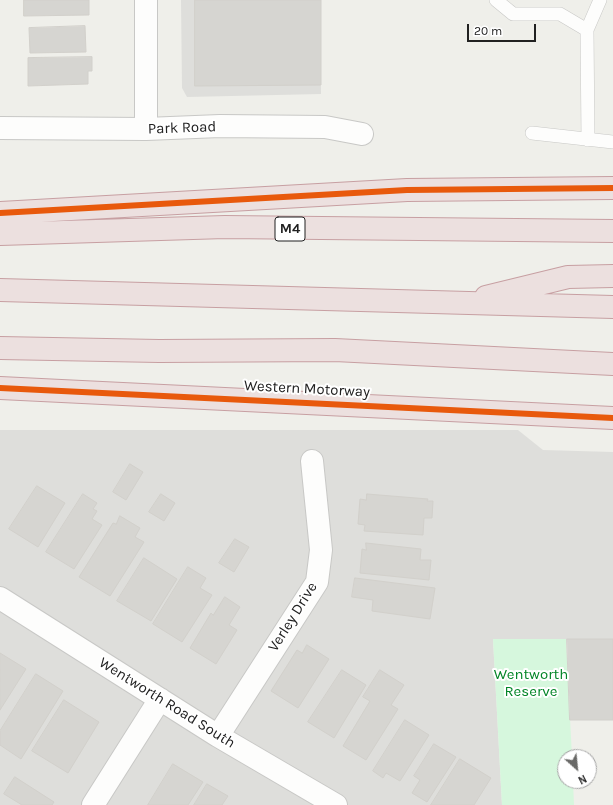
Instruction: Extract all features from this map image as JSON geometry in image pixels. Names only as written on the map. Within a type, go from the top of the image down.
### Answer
[{"type":"highway","points":[[0,213],[407,190],[613,188]]},
{"type":"highway","name":"M4","points":[[0,234],[225,227],[613,231]]},
{"type":"highway","points":[[458,303],[568,277],[613,276]]},
{"type":"highway","points":[[0,290],[613,307]]},
{"type":"highway","points":[[0,348],[159,351],[335,350],[613,364]]},
{"type":"highway","name":"Western Motorway","points":[[0,388],[613,418]]},
{"type":"street","points":[[146,0],[146,129]]},
{"type":"street","name":"Park Road","points":[[0,128],[146,129],[220,126],[325,127],[362,134]]},
{"type":"street","name":"Verley Drive","points":[[218,736],[317,582],[322,550],[312,461]]},
{"type":"street","name":"Wentworth Road South","points":[[0,598],[218,736],[336,805]]},
{"type":"street","points":[[93,805],[160,699]]},
{"type":"lane","points":[[496,0],[513,14],[560,14],[587,30]]},
{"type":"lane","points":[[588,140],[587,30],[600,0]]},
{"type":"lane","points":[[532,133],[613,142]]},
{"type":"shaded area","points":[[181,0],[320,0],[321,94],[187,97],[182,88]]},
{"type":"shaded area","points":[[0,430],[518,430],[543,450],[613,452],[613,639],[493,639],[502,805],[0,805]]},
{"type":"green space","name":"Wentworth Reserve","points":[[493,639],[566,639],[572,749],[557,749],[557,789],[573,789],[574,805],[502,805]]},
{"type":"building","points":[[24,0],[89,0],[89,15],[24,16]]},
{"type":"building","points":[[195,0],[321,0],[321,85],[195,86]]},
{"type":"building","points":[[85,26],[86,52],[30,53],[29,28]]},
{"type":"building","points":[[92,57],[92,71],[88,71],[88,84],[28,86],[28,58]]},
{"type":"building","points":[[130,464],[143,472],[126,500],[113,492]]},
{"type":"building","points":[[37,486],[65,503],[38,547],[9,529]]},
{"type":"building","points":[[83,494],[97,503],[93,509],[97,511],[92,519],[102,525],[74,569],[46,552]]},
{"type":"building","points":[[161,494],[175,503],[164,521],[149,512]]},
{"type":"building","points":[[367,494],[428,499],[427,501],[433,501],[432,518],[424,518],[423,535],[364,531],[365,525],[358,524],[360,499],[366,500]]},
{"type":"building","points":[[120,516],[140,528],[135,537],[144,542],[110,596],[79,577],[113,523],[116,524]]},
{"type":"building","points":[[235,539],[249,547],[234,572],[219,563]]},
{"type":"building","points":[[366,543],[421,549],[420,560],[431,560],[429,580],[360,573],[362,549],[366,550]]},
{"type":"building","points":[[144,558],[177,579],[151,621],[117,601]]},
{"type":"building","points":[[188,567],[206,578],[200,588],[212,595],[182,642],[153,624]]},
{"type":"building","points":[[355,578],[435,588],[430,619],[372,611],[373,600],[352,597]]},
{"type":"building","points":[[225,597],[240,607],[229,625],[237,630],[216,664],[190,648],[211,613],[213,615]]},
{"type":"building","points":[[567,639],[613,639],[613,720],[570,720]]},
{"type":"building","points":[[307,645],[329,659],[298,708],[271,691],[297,650],[302,653]]},
{"type":"building","points":[[0,653],[26,669],[0,710]]},
{"type":"building","points":[[342,670],[366,685],[334,738],[308,722]]},
{"type":"building","points":[[380,670],[404,685],[391,705],[398,709],[366,760],[343,746],[370,701],[363,697]]},
{"type":"building","points":[[36,674],[63,691],[21,759],[0,745],[0,731]]},
{"type":"building","points":[[64,700],[99,722],[68,773],[32,751]]},
{"type":"building","points":[[405,720],[429,735],[400,781],[386,773],[383,778],[373,771]]},
{"type":"building","points":[[434,744],[456,757],[427,802],[412,793],[420,780],[414,776]]},
{"type":"building","points":[[460,759],[491,778],[474,805],[431,805]]},
{"type":"building","points":[[173,764],[203,782],[188,805],[148,805]]},
{"type":"building","points":[[15,777],[54,802],[52,805],[22,805],[4,794]]},
{"type":"building","points":[[207,784],[228,796],[222,805],[194,805]]},
{"type":"cycle path","points":[[0,213],[407,190],[613,188]]},
{"type":"cycle path","points":[[0,388],[613,418]]}]
